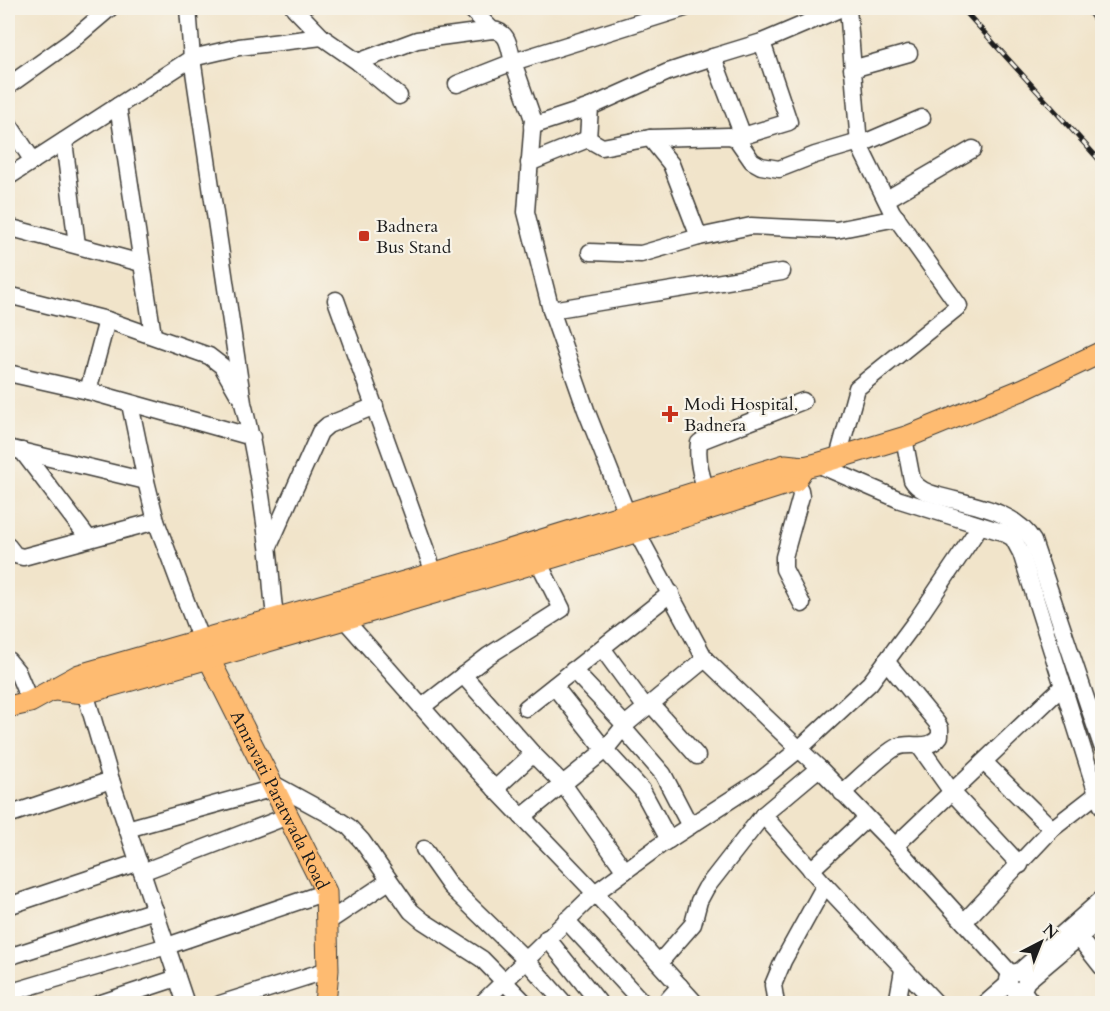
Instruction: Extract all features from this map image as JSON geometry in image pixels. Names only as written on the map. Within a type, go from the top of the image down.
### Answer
[{"type":"main road","points":[[8,707],[30,702],[56,690],[204,650],[437,582],[538,561],[637,533],[709,499],[904,438],[1024,389],[1102,352]]},
{"type":"main road","points":[[278,627],[345,620],[437,582],[627,514],[709,499]]},
{"type":"main road","name":"Amravati Paratwada Road","points":[[204,650],[326,892],[328,970],[325,1004]]},
{"type":"street","points":[[8,86],[70,42],[110,8]]},
{"type":"street","points":[[188,8],[192,58],[243,403],[252,437],[278,627]]},
{"type":"street","points":[[294,8],[322,37],[358,62],[399,96]]},
{"type":"street","points":[[470,8],[492,30]]},
{"type":"street","points":[[456,84],[513,62],[685,8]]},
{"type":"street","points":[[532,126],[590,107],[668,72],[762,42],[842,8]]},
{"type":"street","points":[[838,457],[857,388],[959,306],[897,218],[859,144],[848,8]]},
{"type":"street","points":[[1095,8],[1102,18]]},
{"type":"street","points":[[358,62],[417,40],[492,30],[504,35],[532,118],[526,212],[551,310],[586,410],[627,514],[705,659],[819,768],[895,846],[1017,982],[1033,1004]]},
{"type":"street","points":[[8,177],[192,58],[232,48],[322,37]]},
{"type":"street","points":[[588,139],[602,147],[650,138],[739,137],[789,122],[762,42]]},
{"type":"street","points":[[852,69],[909,53]]},
{"type":"street","points":[[713,57],[739,137],[752,161],[761,166],[779,169],[815,155],[859,144],[922,118]]},
{"type":"street","points":[[118,106],[153,335]]},
{"type":"street","points":[[588,139],[590,107]]},
{"type":"street","points":[[8,123],[33,161]]},
{"type":"street","points":[[650,138],[671,164],[699,237]]},
{"type":"street","points":[[529,163],[588,139]]},
{"type":"street","points":[[64,141],[77,245]]},
{"type":"street","points":[[887,199],[973,149]]},
{"type":"street","points":[[590,252],[641,254],[699,237],[751,226],[836,230],[897,218]]},
{"type":"street","points":[[8,227],[141,263]]},
{"type":"street","points":[[551,310],[782,272]]},
{"type":"street","points":[[8,295],[107,320],[153,335],[219,362],[243,403]]},
{"type":"street","points":[[336,300],[437,582]]},
{"type":"street","points":[[88,391],[107,320]]},
{"type":"street","points":[[8,373],[88,391],[252,437]]},
{"type":"street","points":[[709,499],[698,450],[699,443],[803,401]]},
{"type":"street","points":[[130,404],[156,521],[204,650]]},
{"type":"street","points":[[268,546],[320,432],[328,425],[375,405]]},
{"type":"street","points":[[904,438],[915,485],[933,494],[1010,518],[1028,533],[1033,541],[1102,746]]},
{"type":"street","points":[[15,449],[146,481]]},
{"type":"street","points":[[15,449],[89,539]]},
{"type":"street","points":[[802,604],[784,569],[785,549],[801,496],[800,469],[1008,534],[1016,543],[1100,801],[1052,828],[1020,865],[964,922]]},
{"type":"street","points":[[900,499],[915,485]]},
{"type":"street","points":[[8,546],[15,555],[20,557],[156,521]]},
{"type":"street","points":[[481,1004],[595,893],[669,840],[762,780],[798,750],[870,682],[916,621],[980,526]]},
{"type":"street","points":[[422,706],[488,656],[562,609],[538,561]]},
{"type":"street","points":[[526,708],[670,593]]},
{"type":"street","points":[[345,620],[495,789],[595,893],[696,1004]]},
{"type":"street","points":[[602,648],[648,706],[697,756]]},
{"type":"street","points":[[522,818],[605,750],[624,727],[705,659]]},
{"type":"street","points":[[8,660],[17,671],[30,702]]},
{"type":"street","points":[[842,794],[892,750],[903,746],[920,747],[940,736],[940,728],[886,661]]},
{"type":"street","points":[[573,670],[663,774],[690,826]]},
{"type":"street","points":[[463,675],[562,784],[625,871]]},
{"type":"street","points":[[82,684],[111,780],[186,1004]]},
{"type":"street","points":[[554,686],[605,750],[642,790],[669,840]]},
{"type":"street","points":[[895,846],[1063,686]]},
{"type":"street","points":[[920,747],[952,792],[1020,865]]},
{"type":"street","points":[[495,789],[533,754]]},
{"type":"street","points":[[984,762],[1052,828]]},
{"type":"street","points":[[659,963],[696,918],[699,901],[706,888],[763,815],[819,768]]},
{"type":"street","points":[[8,815],[111,780]]},
{"type":"street","points":[[128,829],[272,785],[349,827],[362,841],[407,907],[417,916],[482,958],[526,1004]]},
{"type":"street","points":[[763,815],[903,970],[937,1004]]},
{"type":"street","points":[[8,906],[140,867],[288,816]]},
{"type":"street","points":[[811,870],[867,818]]},
{"type":"street","points":[[424,849],[450,886],[525,959],[565,1004]]},
{"type":"street","points":[[326,923],[389,882]]},
{"type":"street","points":[[776,1004],[773,985],[783,961],[825,885]]},
{"type":"street","points":[[8,993],[167,946],[326,892]]},
{"type":"street","points":[[1002,1004],[1017,982],[1102,899]]},
{"type":"street","points":[[8,957],[155,910]]},
{"type":"street","points":[[985,1004],[1079,938],[1102,918]]},
{"type":"street","points":[[566,920],[644,1004]]},
{"type":"street","points":[[548,938],[600,1004]]},
{"type":"street","points":[[1079,938],[1102,967]]},
{"type":"street","points":[[220,1004],[328,970]]},
{"type":"street","points":[[897,1004],[903,970]]},
{"type":"street","points":[[98,1004],[116,1001],[177,978]]},
{"type":"street","points":[[664,1004],[680,986]]},
{"type":"railway","points":[[962,8],[1102,163]]},
{"type":"place","name":"Badnera Bus Stand","points":[[364,236]]},
{"type":"place","name":"Modi Hospital, Badnera","points":[[670,414]]}]
